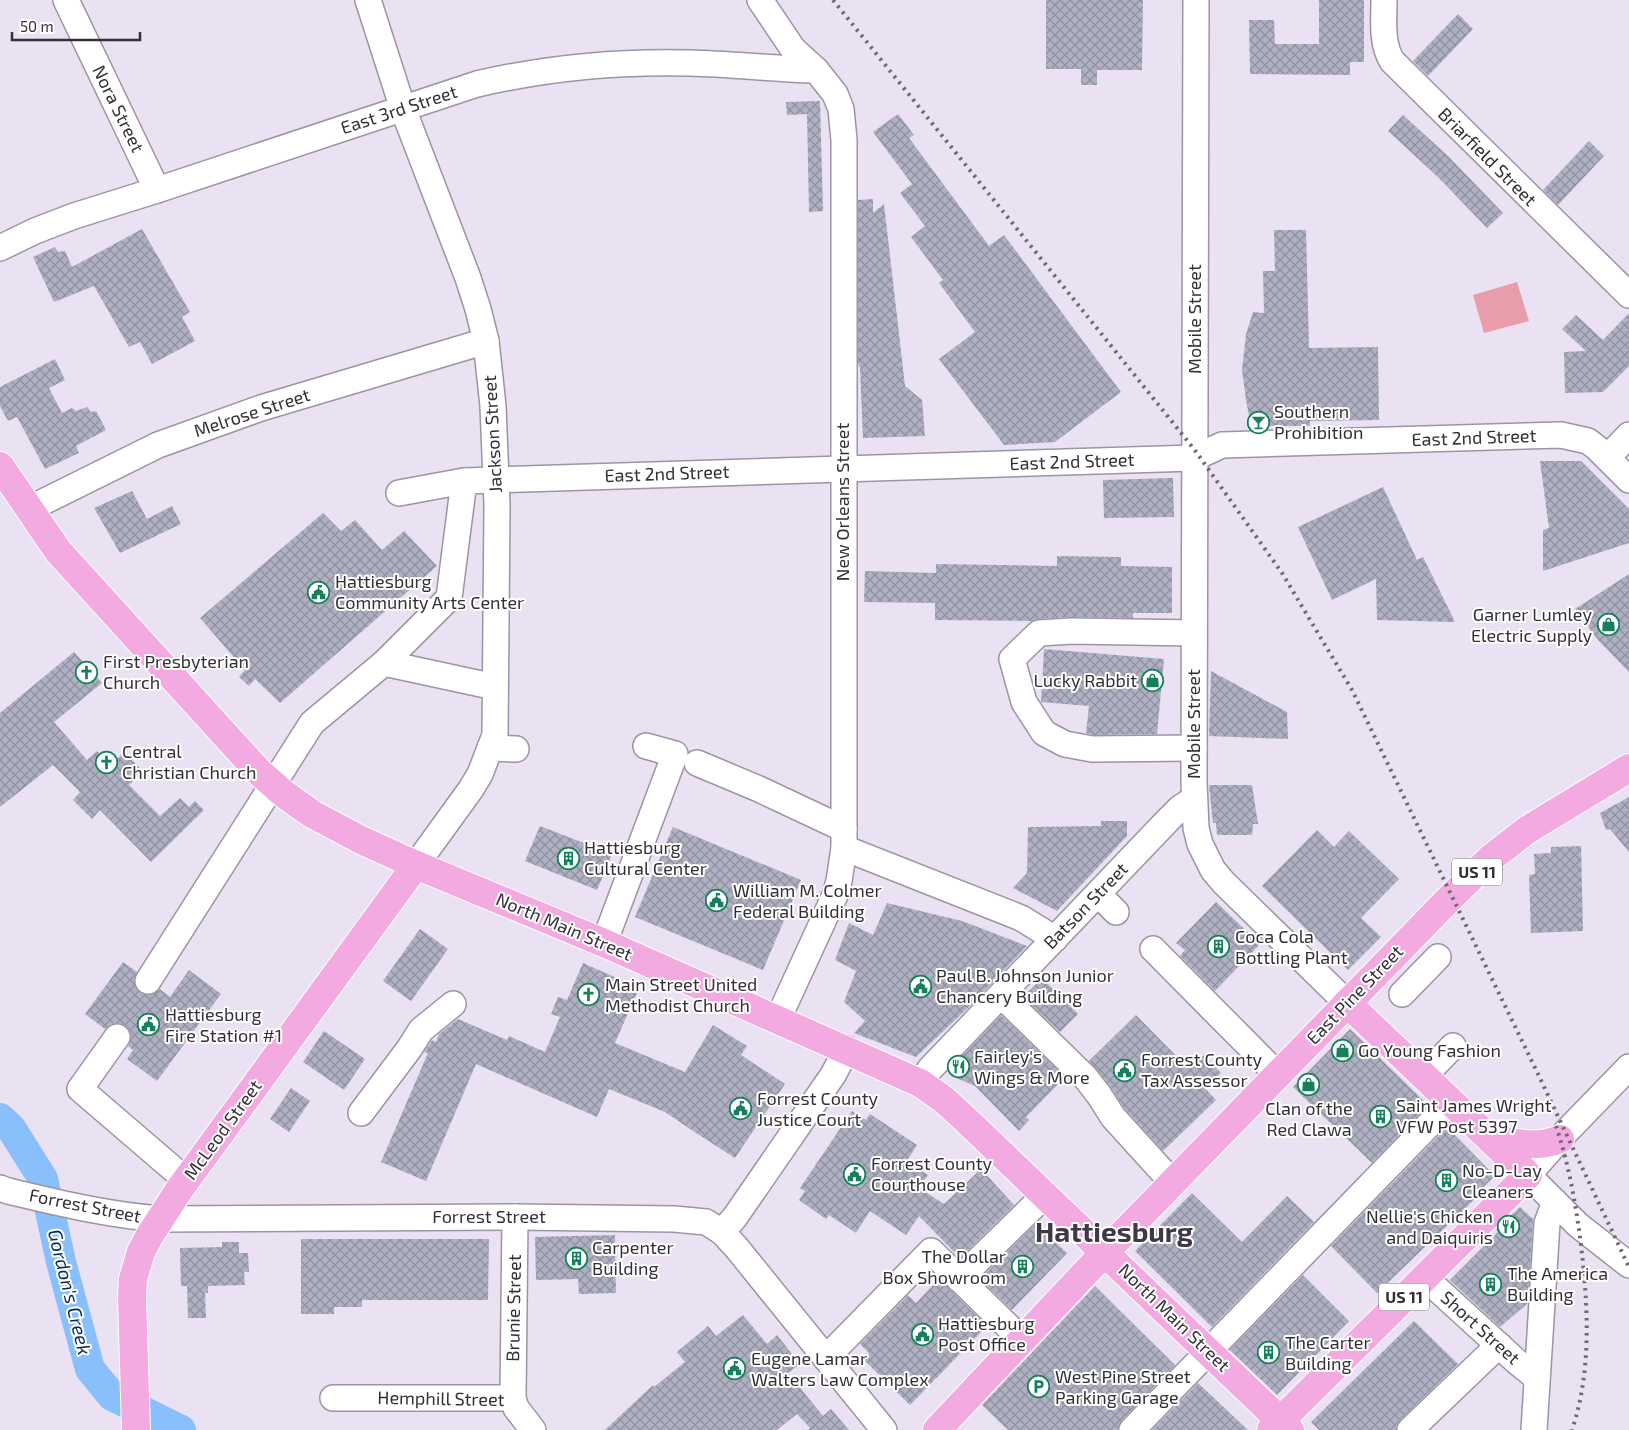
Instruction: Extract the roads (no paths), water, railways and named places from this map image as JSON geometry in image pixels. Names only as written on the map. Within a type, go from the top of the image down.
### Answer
[{"type":"main road","name":"North Main Street","points":[[0,466],[58,551],[258,771],[312,814],[361,840],[416,865],[604,943],[920,1082],[943,1099],[1209,1351],[1281,1427]]},
{"type":"main road","name":"East Pine Street","points":[[1105,1252],[1386,963],[1491,858],[1548,816],[1621,775],[1629,768]]},
{"type":"main road","name":"McLeod Street","points":[[136,1430],[132,1297],[133,1279],[141,1252],[186,1180],[416,865]]},
{"type":"main road","name":"Mobile Street","points":[[1347,1003],[1528,1175]]},
{"type":"main road","points":[[1489,1137],[1514,1143],[1534,1144],[1550,1143],[1560,1139]]},
{"type":"main road","name":"US 11","points":[[1281,1427],[1424,1277],[1528,1175]]},
{"type":"main road","name":"US 11","points":[[937,1430],[1105,1252]]},
{"type":"street","name":"Nora Street","points":[[66,0],[157,190]]},
{"type":"street","name":"Jackson Street","points":[[368,0],[403,109],[468,278],[486,341],[493,406],[496,479],[494,735],[480,774],[416,865]]},
{"type":"street","name":"New Orleans Street","points":[[760,0],[792,49],[816,70],[830,86],[841,109],[844,129],[844,839],[839,881],[835,895],[778,1019]]},
{"type":"street","name":"Mobile Street","points":[[1196,0],[1194,458],[1194,799],[1196,828],[1215,883],[1347,1003]]},
{"type":"street","name":"Briarfield Street","points":[[1384,0],[1384,40],[1387,54],[1392,61],[1629,295]]},
{"type":"street","name":"East 3rd Street","points":[[0,248],[54,223],[477,84],[534,72],[653,63],[688,63],[816,70]]},
{"type":"street","name":"Melrose Street","points":[[29,509],[158,445],[261,408],[486,341]]},
{"type":"street","name":"East 2nd Street","points":[[399,493],[464,481],[496,479],[1194,458],[1222,445],[1560,435],[1588,441],[1629,480]]},
{"type":"street","points":[[1607,458],[1629,435]]},
{"type":"street","points":[[148,981],[312,723],[384,663],[449,598],[464,481]]},
{"type":"street","points":[[1194,633],[1072,631],[1039,633],[1012,659],[1024,702],[1044,733],[1065,744],[1092,748],[1194,748]]},
{"type":"street","points":[[384,663],[495,688]]},
{"type":"street","points":[[604,943],[675,754],[646,746]]},
{"type":"street","points":[[490,748],[516,749]]},
{"type":"street","points":[[697,763],[759,789],[844,839],[1021,918],[1055,939]]},
{"type":"street","name":"Batson Street","points":[[920,1082],[932,1066],[1168,820],[1180,808],[1194,799]]},
{"type":"street","points":[[1098,894],[1116,912]]},
{"type":"street","points":[[1153,949],[1278,1074]]},
{"type":"street","points":[[1386,963],[1406,990],[1438,957]]},
{"type":"street","points":[[1001,995],[1084,1078],[1099,1095],[1119,1124],[1172,1182]]},
{"type":"street","points":[[361,1113],[410,1049],[421,1030],[453,1004]]},
{"type":"street","points":[[118,1037],[80,1089],[186,1180]]},
{"type":"street","points":[[1424,1076],[1453,1046]]},
{"type":"street","points":[[722,1232],[736,1215],[833,1075],[847,1049]]},
{"type":"street","points":[[1528,1175],[1629,1067]]},
{"type":"street","points":[[1132,1430],[1452,1102]]},
{"type":"street","name":"Mobile Street","points":[[1528,1175],[1578,1225],[1629,1265]]},
{"type":"street","name":"Forrest Street","points":[[4,1190],[126,1216],[160,1219],[515,1217],[648,1218],[706,1222],[722,1232],[736,1247],[884,1430]]},
{"type":"street","points":[[959,1278],[1045,1195]]},
{"type":"street","points":[[1534,1430],[1548,1223],[1555,1202]]},
{"type":"street","name":"Brunie Street","points":[[513,1398],[515,1217]]},
{"type":"street","points":[[826,1358],[931,1251],[1022,1340]]},
{"type":"street","name":"Short Street","points":[[1424,1277],[1537,1378]]},
{"type":"street","points":[[1410,1430],[1499,1345]]},
{"type":"street","name":"Hemphill Street","points":[[333,1398],[513,1398],[516,1408],[533,1430]]},
{"type":"waterway","name":"Gordon's Creek","points":[[0,1118],[11,1128],[43,1179],[61,1262],[90,1369],[112,1396],[181,1430]]},
{"type":"railway","points":[[833,0],[1194,449],[1282,573],[1352,690],[1629,1267]]},
{"type":"railway","points":[[1556,1126],[1565,1155],[1574,1200],[1581,1245],[1587,1315],[1583,1384],[1572,1430]]},
{"type":"place","name":"Southern Prohibition","points":[[1258,422]]},
{"type":"place","name":"Hattiesburg Community Arts Center","points":[[319,592]]},
{"type":"place","name":"Garner Lumley Electric Supply","points":[[1608,625]]},
{"type":"place","name":"First Presbyterian Church","points":[[87,672]]},
{"type":"place","name":"Lucky Rabbit","points":[[1153,681]]},
{"type":"place","name":"Central Christian Church","points":[[106,762]]},
{"type":"place","name":"Hattiesburg Cultural Center","points":[[568,858]]},
{"type":"place","name":"William M. Colmer Federal Building","points":[[717,901]]},
{"type":"place","name":"Coca Cola Bottling Plant","points":[[1219,947]]},
{"type":"place","name":"Paul B. Johnson Junior Chancery Building","points":[[920,986]]},
{"type":"place","name":"Main Street United Methodist Church","points":[[589,995]]},
{"type":"place","name":"Hattiesburg Fire Station #1","points":[[149,1025]]},
{"type":"place","name":"Go Young Fashion","points":[[1342,1051]]},
{"type":"place","name":"Fairley's Wings & More","points":[[958,1067]]},
{"type":"place","name":"Forrest County Tax Assessor","points":[[1125,1070]]},
{"type":"place","name":"Clan of the Red Clawa","points":[[1309,1084]]},
{"type":"place","name":"Forrest County Justice Court","points":[[741,1109]]},
{"type":"place","name":"Saint James Wright VFW Post 5397","points":[[1380,1116]]},
{"type":"place","name":"Forrest County Courthouse","points":[[855,1174]]},
{"type":"place","name":"No-D-Lay Cleaners","points":[[1446,1181]]},
{"type":"place","name":"Nellie's Chicken and Daiquiris","points":[[1509,1227]]},
{"type":"place","name":"Carpenter Building","points":[[576,1258]]},
{"type":"place","name":"The Dollar Box Showroom","points":[[1022,1267]]},
{"type":"place","name":"The America Building","points":[[1491,1284]]},
{"type":"place","name":"Hattiesburg Post Office","points":[[922,1334]]},
{"type":"place","name":"The Carter Building","points":[[1269,1353]]},
{"type":"place","name":"Eugene Lamar Walters Law Complex","points":[[735,1369]]},
{"type":"place","name":"West Pine Street Parking Garage","points":[[1039,1387]]},
{"type":"district","name":"Hattiesburg","points":[[1114,1232]]}]
